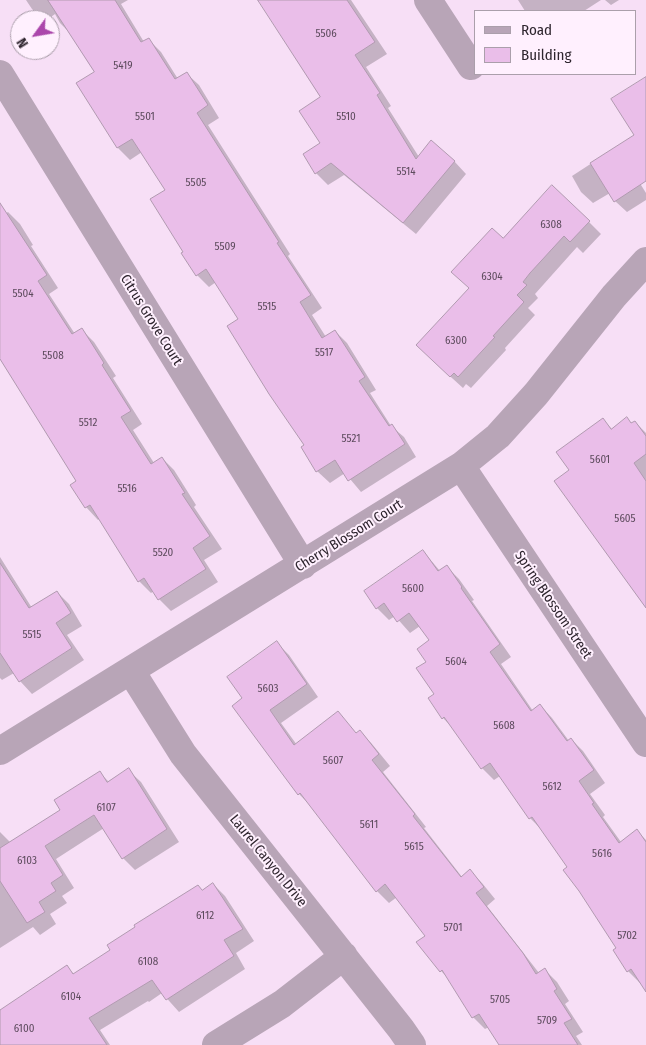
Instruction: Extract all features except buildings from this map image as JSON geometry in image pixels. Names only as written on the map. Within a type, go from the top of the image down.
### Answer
[{"type":"street","points":[[428,0],[471,66]]},
{"type":"street","name":"Citrus Grove Court","points":[[0,74],[302,565]]},
{"type":"street","name":"Cherry Blossom Court","points":[[0,752],[461,466],[498,436],[536,394],[614,296],[646,261]]},
{"type":"street","name":"Spring Blossom Street","points":[[461,466],[646,743]]},
{"type":"street","name":"Laurel Canyon Drive","points":[[131,671],[183,754],[344,956],[412,1045]]},
{"type":"street","points":[[216,1045],[282,1004],[344,956]]}]
